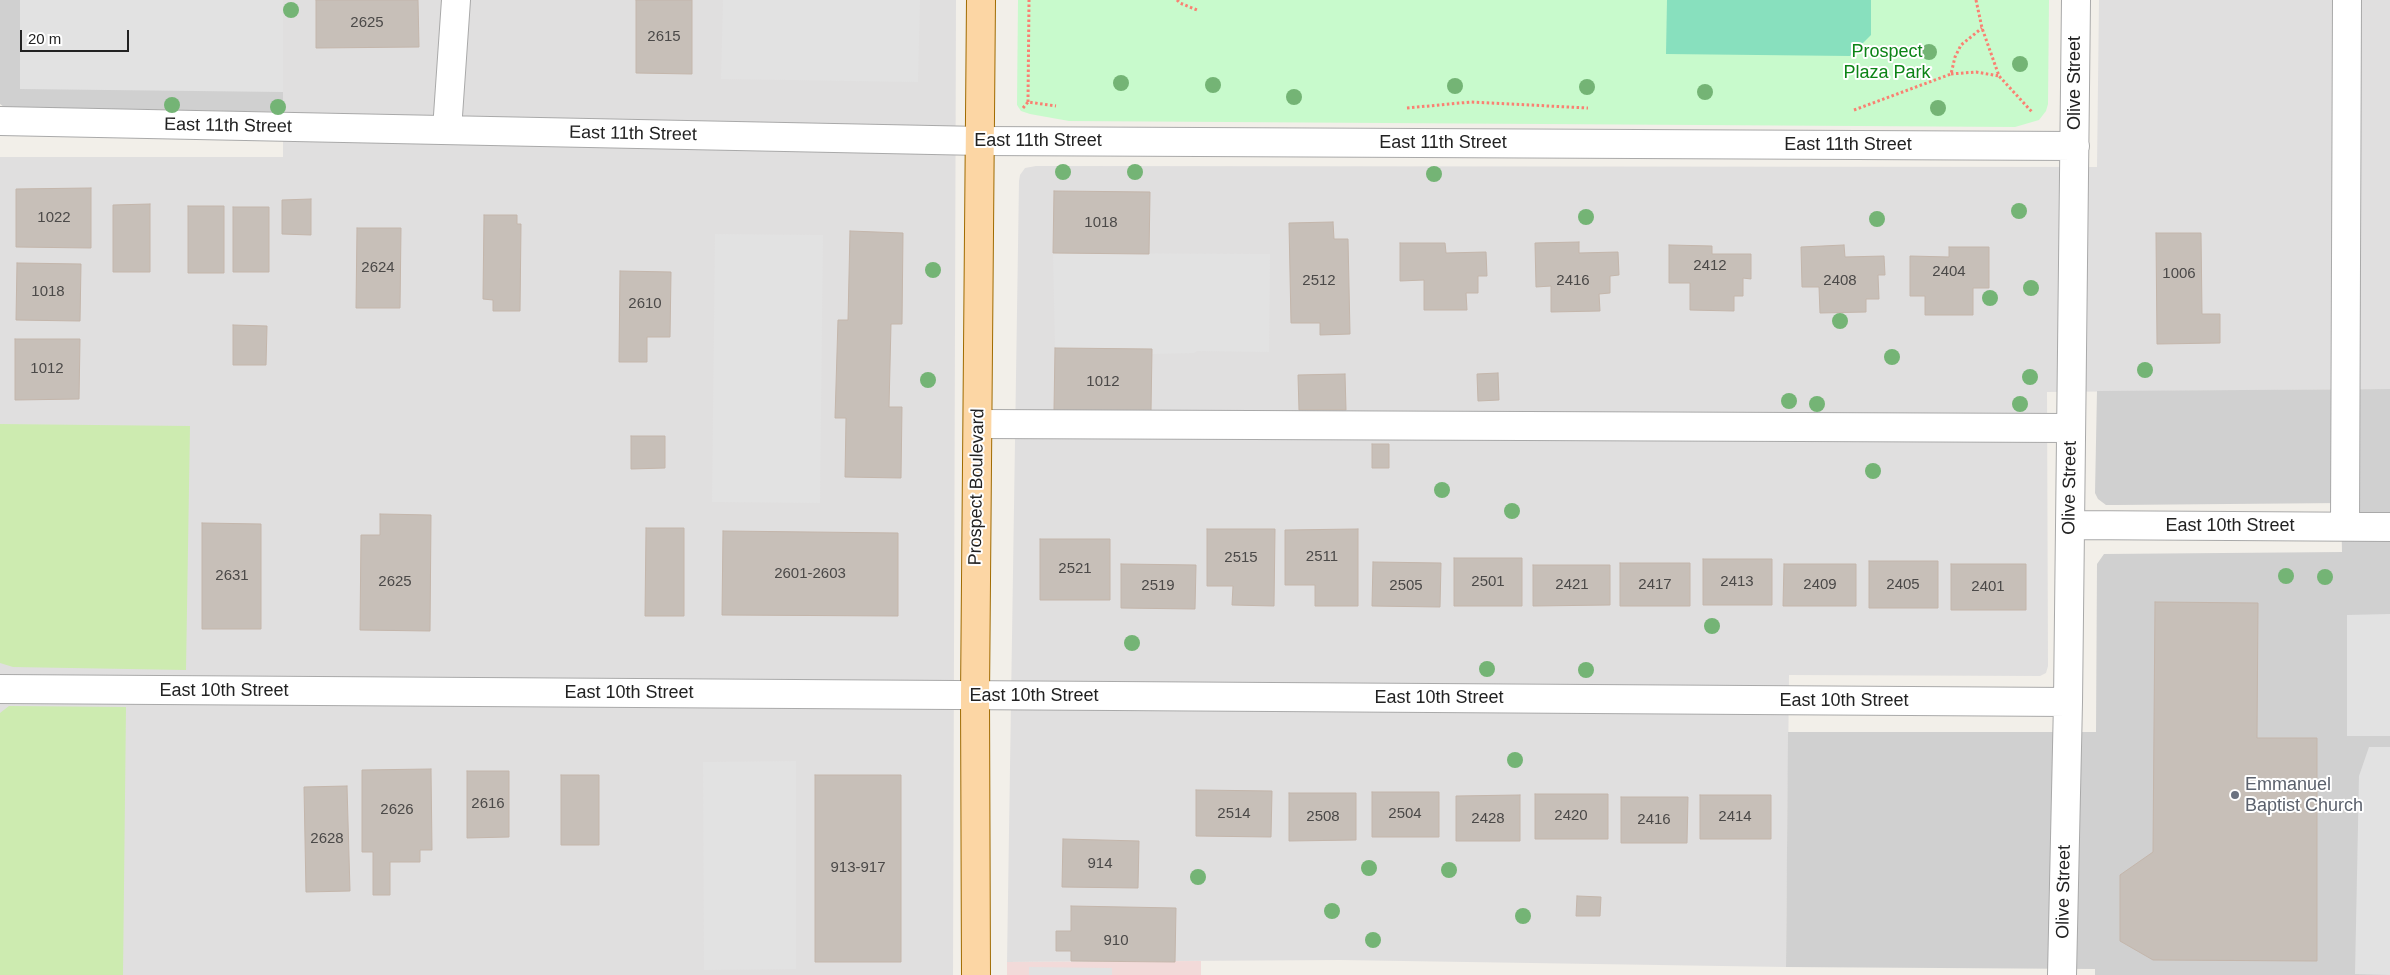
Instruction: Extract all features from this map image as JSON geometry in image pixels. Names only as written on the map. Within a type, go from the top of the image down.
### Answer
[{"type":"main road","name":"Prospect Boulevard","points":[[976,975],[975,696],[981,0]]},
{"type":"street","points":[[447,130],[456,0]]},
{"type":"street","name":"Olive Street","points":[[2062,975],[2076,146],[2076,0]]},
{"type":"street","points":[[2345,526],[2347,0]]},
{"type":"street","name":"East 11th Street","points":[[0,121],[981,141],[2076,146]]},
{"type":"street","points":[[978,424],[2071,428]]},
{"type":"street","name":"East 10th Street","points":[[2070,525],[2390,527]]},
{"type":"street","name":"East 10th Street","points":[[0,689],[2068,702]]},
{"type":"path","points":[[1028,102],[1029,0]]},
{"type":"path","points":[[1177,0],[1197,10]]},
{"type":"path","points":[[1976,0],[1982,28],[1999,76],[2034,114]]},
{"type":"path","points":[[1951,74],[1954,57],[1961,45],[1982,28]]},
{"type":"path","points":[[1852,111],[1951,74],[1976,72],[1999,76]]},
{"type":"path","points":[[1403,108],[1471,102],[1593,109]]},
{"type":"shaded area","points":[[0,0],[283,0],[283,112],[4,107],[0,104]]},
{"type":"shaded area","points":[[20,0],[283,0],[283,92],[20,89]]},
{"type":"shaded area","points":[[283,0],[956,0],[953,975],[0,975],[0,157],[283,157]]},
{"type":"shaded area","points":[[723,0],[920,0],[918,82],[721,79]]},
{"type":"shaded area","points":[[2099,0],[2390,0],[2390,389],[2047,392],[2048,666],[2046,673],[2040,676],[1789,675],[1786,967],[1340,960],[1007,962],[1019,181],[1020,175],[1025,168],[1036,166],[2097,167]]},
{"type":"shaded area","points":[[715,234],[823,235],[820,503],[712,502]]},
{"type":"shaded area","points":[[1053,253],[1270,254],[1269,352],[1197,351],[1194,353],[1152,354],[1152,349],[1055,348]]},
{"type":"shaded area","points":[[2390,389],[2390,975],[2095,975],[2095,969],[1786,967],[1788,732],[2096,732],[2097,564],[2104,554],[2342,552],[2341,503],[2106,505],[2098,499],[2095,493],[2097,391]]},
{"type":"shaded area","points":[[2390,614],[2390,736],[2347,736],[2347,615]]},
{"type":"shaded area","points":[[2369,747],[2390,747],[2390,975],[2355,974],[2359,776]]},
{"type":"shaded area","points":[[796,761],[796,969],[704,970],[703,762]]},
{"type":"shaded area","points":[[1201,961],[1201,975],[1007,975],[1007,962]]},
{"type":"shaded area","points":[[1029,967],[1112,968],[1112,975],[1029,975]]},
{"type":"green space","name":"Prospect Plaza Park","points":[[1018,0],[2049,0],[2048,104],[2046,111],[2039,120],[2015,127],[1069,121],[1030,114],[1021,111],[1017,105]]},
{"type":"green space","points":[[1667,0],[1871,0],[1871,35],[1850,56],[1666,54]]},
{"type":"green space","points":[[0,424],[190,426],[186,670],[13,667],[0,663]]},
{"type":"green space","points":[[9,706],[126,707],[123,975],[0,975],[0,713]]},
{"type":"building","points":[[316,0],[418,0],[419,47],[316,48]]},
{"type":"building","points":[[636,0],[692,0],[692,74],[636,73]]},
{"type":"building","points":[[91,188],[91,248],[16,247],[16,189]]},
{"type":"building","points":[[1054,191],[1150,192],[1149,254],[1053,253]]},
{"type":"building","points":[[311,199],[311,235],[282,234],[282,200]]},
{"type":"building","points":[[150,204],[150,272],[113,272],[113,205]]},
{"type":"building","points":[[188,206],[224,206],[224,273],[188,273]]},
{"type":"building","points":[[233,207],[269,207],[269,272],[233,272]]},
{"type":"building","points":[[484,215],[517,215],[517,224],[521,224],[520,311],[493,311],[493,300],[483,299]]},
{"type":"building","points":[[1333,222],[1334,239],[1348,239],[1350,334],[1320,335],[1320,323],[1291,323],[1289,223]]},
{"type":"building","points":[[357,228],[401,228],[400,308],[356,308]]},
{"type":"building","points":[[850,231],[903,233],[902,324],[891,324],[889,407],[902,407],[901,478],[845,477],[846,418],[835,418],[838,320],[848,320]]},
{"type":"building","points":[[2156,233],[2201,233],[2202,314],[2220,314],[2220,343],[2157,344]]},
{"type":"building","points":[[1579,242],[1579,253],[1618,252],[1619,275],[1610,276],[1610,293],[1599,294],[1600,311],[1551,312],[1551,286],[1536,287],[1535,243]]},
{"type":"building","points":[[1400,243],[1445,243],[1446,253],[1486,252],[1487,276],[1478,276],[1478,293],[1466,293],[1467,310],[1424,310],[1424,280],[1400,281]]},
{"type":"building","points":[[1669,245],[1712,246],[1712,254],[1751,254],[1751,279],[1743,278],[1743,296],[1734,296],[1734,311],[1690,310],[1690,283],[1669,283]]},
{"type":"building","points":[[1844,245],[1845,257],[1884,256],[1885,275],[1878,275],[1879,299],[1866,299],[1866,312],[1820,313],[1819,287],[1802,287],[1801,247]]},
{"type":"building","points":[[1949,247],[1989,247],[1989,288],[1973,288],[1973,315],[1925,315],[1925,296],[1910,296],[1910,256],[1949,257]]},
{"type":"building","points":[[17,263],[81,264],[80,321],[16,320]]},
{"type":"building","points":[[620,271],[671,272],[670,337],[647,337],[647,362],[619,362]]},
{"type":"building","points":[[233,325],[267,326],[266,365],[233,365]]},
{"type":"building","points":[[15,339],[80,339],[79,399],[15,400]]},
{"type":"building","points":[[1055,348],[1152,349],[1151,411],[1054,410]]},
{"type":"building","points":[[1498,373],[1499,400],[1478,401],[1477,374]]},
{"type":"building","points":[[1345,374],[1346,410],[1299,410],[1298,375]]},
{"type":"building","points":[[631,436],[665,436],[665,468],[631,469]]},
{"type":"building","points":[[1372,444],[1389,444],[1389,468],[1372,468]]},
{"type":"building","points":[[380,514],[431,515],[430,631],[360,630],[361,535],[380,535]]},
{"type":"building","points":[[202,523],[261,524],[261,629],[202,629]]},
{"type":"building","points":[[646,528],[684,528],[684,616],[645,616]]},
{"type":"building","points":[[1207,529],[1275,529],[1274,606],[1232,605],[1233,586],[1207,586]]},
{"type":"building","points":[[1358,529],[1358,606],[1315,606],[1315,585],[1285,585],[1285,530]]},
{"type":"building","points":[[723,531],[898,533],[898,616],[722,615]]},
{"type":"building","points":[[1040,539],[1110,539],[1110,600],[1040,600]]},
{"type":"building","points":[[1454,558],[1522,558],[1522,606],[1454,606]]},
{"type":"building","points":[[1703,559],[1772,559],[1772,605],[1703,605]]},
{"type":"building","points":[[1869,561],[1938,561],[1938,608],[1869,608]]},
{"type":"building","points":[[1373,562],[1441,563],[1440,607],[1372,606]]},
{"type":"building","points":[[1620,563],[1690,563],[1690,606],[1620,606]]},
{"type":"building","points":[[1121,564],[1196,565],[1195,609],[1121,608]]},
{"type":"building","points":[[1784,564],[1856,564],[1856,606],[1783,606]]},
{"type":"building","points":[[1951,564],[2026,564],[2026,610],[1951,610]]},
{"type":"building","points":[[1533,565],[1610,565],[1610,605],[1533,606]]},
{"type":"building","name":"Emmanuel Baptist Church","points":[[2155,602],[2258,603],[2257,738],[2317,738],[2317,961],[2153,960],[2120,941],[2120,875],[2153,852]]},
{"type":"building","points":[[431,769],[432,850],[420,850],[420,862],[390,862],[390,895],[373,895],[373,852],[362,852],[362,770]]},
{"type":"building","points":[[467,771],[509,771],[509,837],[467,838]]},
{"type":"building","points":[[561,775],[599,775],[599,845],[561,845]]},
{"type":"building","points":[[815,775],[901,775],[901,962],[815,962]]},
{"type":"building","points":[[347,786],[350,891],[306,892],[304,787]]},
{"type":"building","points":[[1196,790],[1272,791],[1271,837],[1196,836]]},
{"type":"building","points":[[1372,792],[1439,792],[1439,837],[1372,837]]},
{"type":"building","points":[[1289,793],[1356,793],[1356,840],[1289,841]]},
{"type":"building","points":[[1535,794],[1608,794],[1608,839],[1535,839]]},
{"type":"building","points":[[1520,795],[1520,841],[1456,841],[1456,796]]},
{"type":"building","points":[[1700,795],[1771,795],[1771,839],[1700,839]]},
{"type":"building","points":[[1621,797],[1688,797],[1687,843],[1621,843]]},
{"type":"building","points":[[1063,839],[1139,841],[1138,888],[1062,887]]},
{"type":"building","points":[[1577,896],[1601,897],[1600,916],[1576,916]]},
{"type":"building","points":[[1071,906],[1176,908],[1175,962],[1071,961],[1071,951],[1056,951],[1056,931],[1071,931]]},
{"type":"place","name":"Emmanuel Baptist Church","points":[[2235,795]]}]
